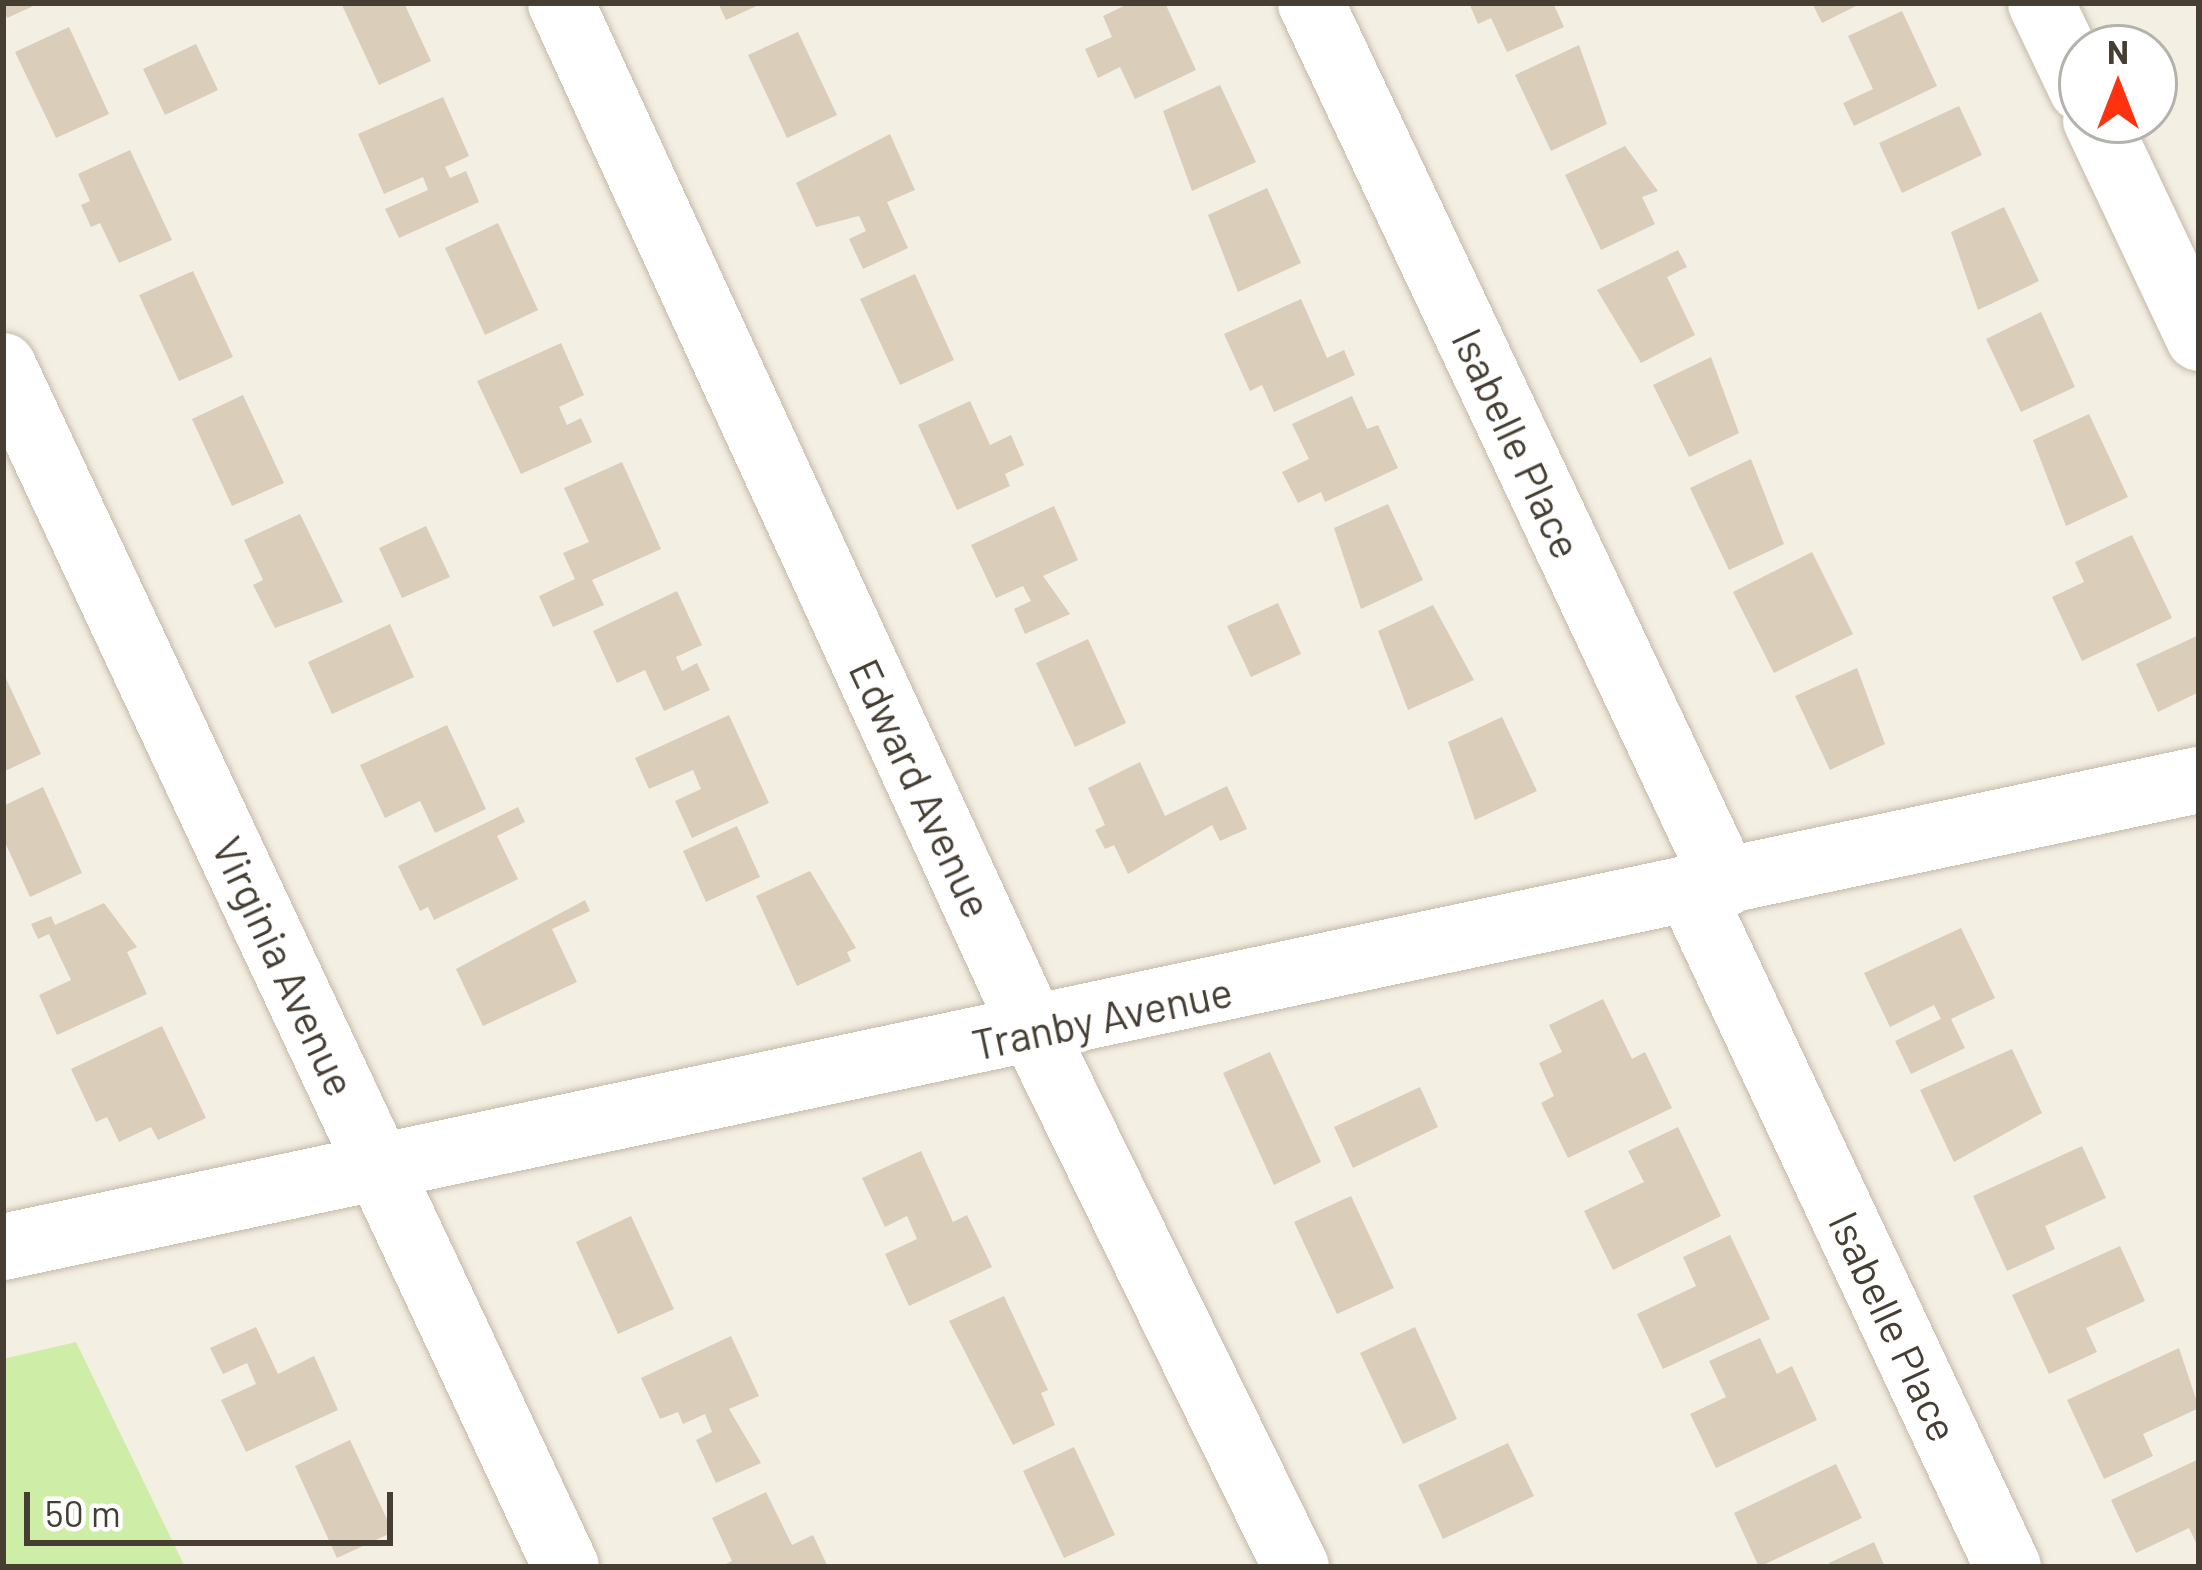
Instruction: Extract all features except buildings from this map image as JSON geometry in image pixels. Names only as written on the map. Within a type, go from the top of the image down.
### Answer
[{"type":"street","name":"Edward Avenue","points":[[562,3],[1034,1032],[1296,1567]]},
{"type":"street","name":"Isabelle Place","points":[[1311,3],[2008,1567]]},
{"type":"street","points":[[2041,3],[2058,39]]},
{"type":"street","points":[[2107,144],[2199,338]]},
{"type":"street","name":"Virginia Avenue","points":[[3,366],[566,1567]]},
{"type":"street","name":"Tranby Avenue","points":[[3,1247],[383,1172],[2199,780]]},
{"type":"green space","points":[[76,1342],[185,1567],[3,1567],[3,1359]]}]
